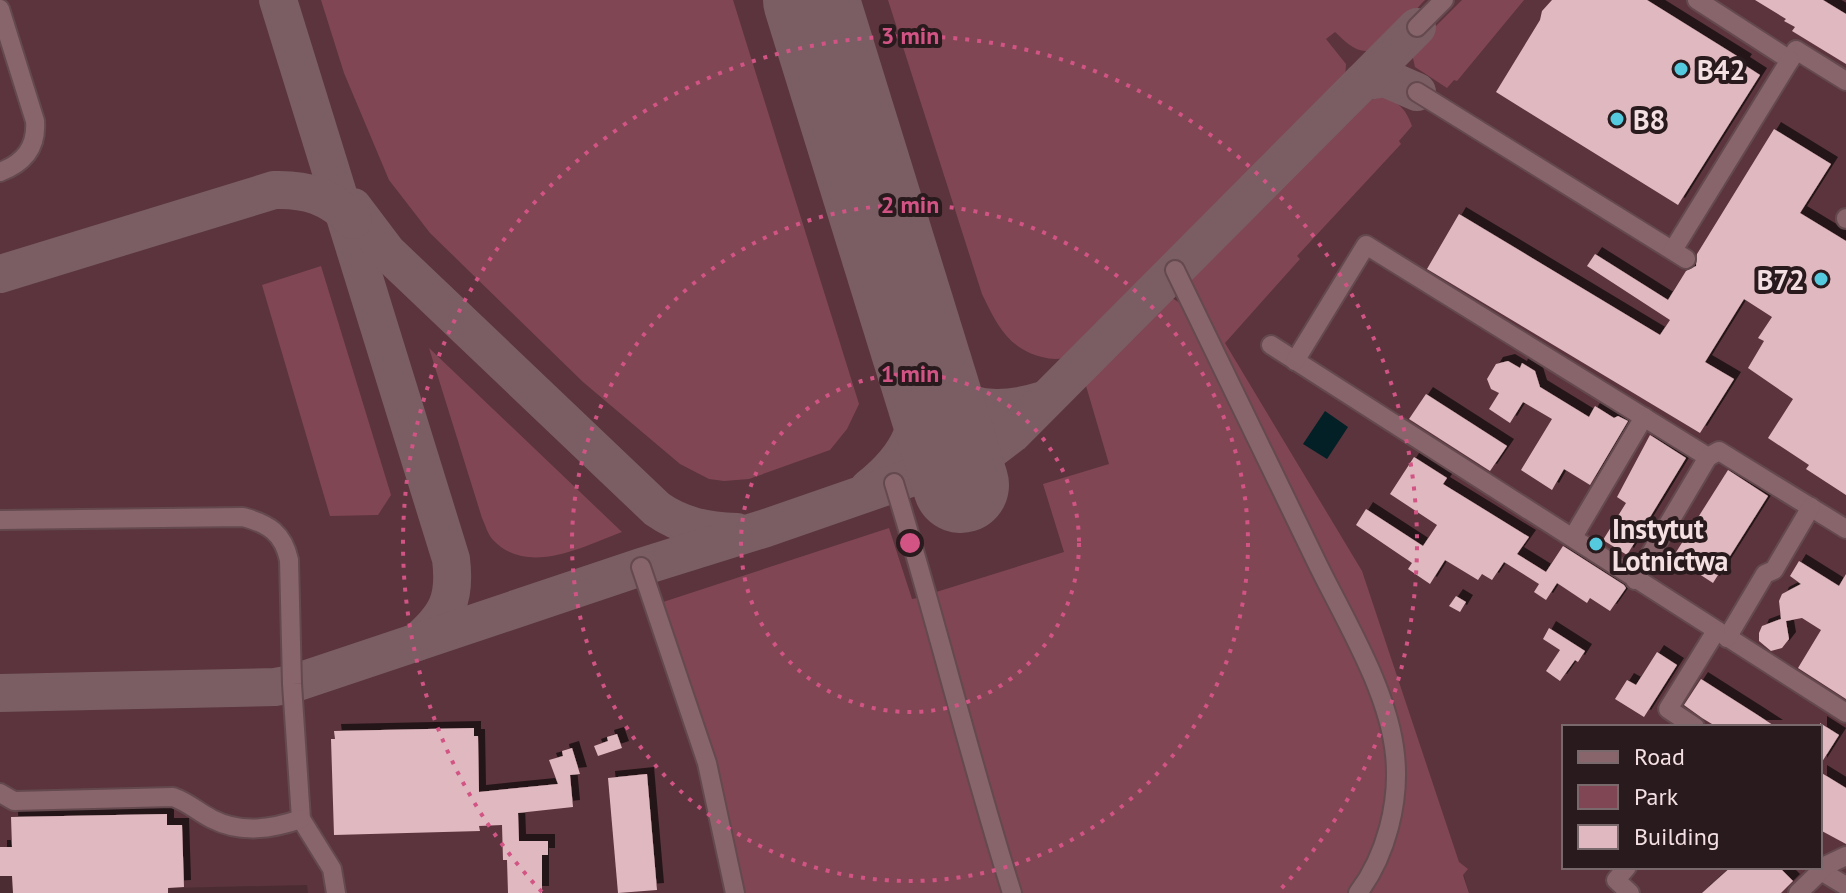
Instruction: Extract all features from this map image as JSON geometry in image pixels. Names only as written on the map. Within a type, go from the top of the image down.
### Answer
[{"type":"street","points":[[1417,27],[1444,0]]},
{"type":"street","points":[[1697,0],[1790,60]]},
{"type":"street","points":[[0,9],[36,132],[29,152],[14,166],[0,172]]},
{"type":"street","points":[[1417,92],[1679,255],[1796,50],[1846,81]]},
{"type":"street","points":[[1295,361],[1366,245],[1708,457]]},
{"type":"street","points":[[1175,270],[1336,601],[1388,718],[1396,758],[1392,811],[1383,847],[1358,893]]},
{"type":"street","points":[[1271,345],[1846,713]]},
{"type":"street","points":[[1573,537],[1644,417]]},
{"type":"street","points":[[1635,580],[1708,457],[1719,451],[1846,529]]},
{"type":"street","points":[[894,483],[930,601],[976,781],[1012,893]]},
{"type":"street","points":[[1692,725],[1668,709],[1765,574],[1774,570],[1811,507]]},
{"type":"street","points":[[0,520],[243,517],[266,523],[276,532],[285,544],[289,560],[292,684],[301,819],[332,869],[336,893]]},
{"type":"street","points":[[641,567],[707,763],[735,893]]},
{"type":"street","points":[[0,793],[14,801],[173,797],[185,801],[209,818],[251,829],[301,819]]},
{"type":"street","points":[[1810,881],[1846,856]]},
{"type":"street","points":[[1625,869],[1616,880],[1630,893]]},
{"type":"street","points":[[1810,881],[1846,886]]},
{"type":"shaded area","points":[[0,0],[1846,0],[1846,893],[1469,893],[1464,876],[1448,893],[308,893],[307,885],[169,888],[168,893],[13,893],[12,876],[0,876]]},
{"type":"green space","points":[[321,0],[733,0],[859,404],[847,429],[830,450],[749,479],[709,479],[680,464],[583,382],[430,233],[389,180],[344,73]]},
{"type":"green space","points":[[888,0],[1425,0],[1374,49],[1358,50],[1335,32],[1326,39],[1346,64],[1345,80],[1073,354],[1054,359],[1030,353],[1012,341],[998,325],[982,294]]},
{"type":"green space","points":[[1462,0],[1524,0],[1457,81],[1454,80],[1447,88],[1415,67],[1412,54],[1415,47]]},
{"type":"green space","points":[[1382,97],[1398,104],[1410,120],[1412,126],[1399,141],[1401,144],[1297,256],[1300,259],[1225,343],[1362,571],[1459,862],[1468,869],[1463,875],[1469,893],[1368,893],[1387,859],[1398,826],[1403,753],[1189,282],[1193,270],[1359,103]]},
{"type":"green space","points":[[321,266],[391,495],[378,515],[330,516],[262,285]]},
{"type":"green space","points":[[1172,298],[1180,303],[1373,695],[1389,759],[1386,811],[1377,842],[1350,893],[1018,893],[933,593],[1064,552],[1043,484],[1109,464],[1084,379],[1163,300]]},
{"type":"green space","points":[[429,348],[622,532],[574,550],[539,557],[507,551],[493,540],[482,518]]},
{"type":"green space","points":[[889,528],[912,599],[923,597],[1005,893],[743,893],[660,603]]},
{"type":"water","points":[[1325,411],[1348,427],[1327,459],[1303,444]]},
{"type":"building","points":[[1552,0],[1647,0],[1745,61],[1743,64],[1760,75],[1678,205],[1496,92],[1540,20],[1542,11]]},
{"type":"building","points":[[1755,0],[1823,0],[1846,14],[1846,64],[1792,31],[1795,27],[1784,21],[1786,19]]},
{"type":"building","points":[[1774,129],[1831,164],[1800,213],[1846,241],[1846,495],[1806,469],[1809,465],[1768,438],[1793,399],[1748,368],[1764,341],[1758,338],[1772,317],[1744,299],[1705,362],[1734,379],[1700,433],[1427,269],[1459,214],[1660,335],[1670,320],[1587,266],[1595,254],[1668,300],[1686,271],[1696,266],[1697,254]]},
{"type":"building","points":[[1508,361],[1520,368],[1522,363],[1535,371],[1540,387],[1589,417],[1595,406],[1614,418],[1618,416],[1628,421],[1590,485],[1564,469],[1552,490],[1521,470],[1552,419],[1523,402],[1510,423],[1489,409],[1499,393],[1491,389],[1487,379],[1496,364]]},
{"type":"building","points":[[1426,394],[1507,446],[1490,471],[1409,419]]},
{"type":"building","points":[[1650,435],[1686,458],[1627,555],[1603,540],[1626,503],[1617,497]]},
{"type":"building","points":[[1414,457],[1447,478],[1443,484],[1529,537],[1517,554],[1546,572],[1563,546],[1624,585],[1626,588],[1610,611],[1590,598],[1587,603],[1557,583],[1546,600],[1534,592],[1539,584],[1504,562],[1492,580],[1482,574],[1478,580],[1445,560],[1430,584],[1408,569],[1412,563],[1356,525],[1366,509],[1423,546],[1437,525],[1390,494]]},
{"type":"building","points":[[1728,470],[1768,496],[1713,583],[1673,557]]},
{"type":"building","points":[[1799,561],[1839,586],[1846,574],[1846,699],[1798,668],[1821,630],[1802,618],[1786,621],[1789,639],[1782,648],[1771,651],[1759,641],[1762,626],[1781,619],[1779,601],[1782,594],[1801,584],[1790,576]]},
{"type":"building","points":[[1456,596],[1466,602],[1460,612],[1449,606]]},
{"type":"building","points":[[1549,628],[1585,651],[1560,681],[1546,671],[1560,650],[1543,639]]},
{"type":"building","points":[[1657,652],[1677,665],[1644,717],[1615,699],[1627,680],[1636,685]]},
{"type":"building","points":[[1701,679],[1773,725],[1714,725],[1684,705]]},
{"type":"building","points":[[1820,723],[1839,735],[1822,762],[1822,725]]},
{"type":"building","points":[[474,728],[474,736],[478,736],[479,792],[558,784],[549,760],[563,756],[562,751],[572,748],[580,774],[570,775],[573,807],[518,813],[519,841],[548,841],[548,855],[542,855],[542,893],[508,893],[502,825],[479,826],[480,831],[334,835],[331,739],[335,739],[334,731]]},
{"type":"building","points":[[617,734],[622,748],[598,756],[594,746]]},
{"type":"building","points":[[1822,773],[1846,788],[1846,844],[1822,831]]},
{"type":"building","points":[[647,774],[657,890],[618,893],[608,778]]},
{"type":"building","points":[[167,814],[167,825],[182,825],[184,887],[168,888],[168,893],[13,893],[12,876],[0,876],[0,847],[12,847],[11,817]]},
{"type":"building","points":[[1729,869],[1781,869],[1793,881],[1781,893],[1702,893]]},
{"type":"taxiway","points":[[278,0],[451,559],[452,585],[447,606],[436,624],[417,642]]},
{"type":"taxiway","points":[[0,693],[275,687],[292,684],[766,528],[991,450],[1012,434],[1417,27]]},
{"type":"taxiway","points":[[1362,82],[1385,78],[1417,92]]},
{"type":"taxiway","points":[[0,274],[274,190],[317,196],[335,205],[353,220]]},
{"type":"taxiway","points":[[353,207],[387,252],[657,509],[675,520],[695,526],[737,532]]},
{"type":"taxiway","points":[[924,365],[946,391],[972,405],[996,408],[1044,400]]},
{"type":"taxiway","points":[[869,488],[906,448],[917,420],[924,365]]},
{"type":"runway","points":[[811,0],[961,485]]},
{"type":"place","name":"B42","points":[[1681,69]]},
{"type":"place","name":"B8","points":[[1617,119]]},
{"type":"place","name":"B72","points":[[1821,279]]},
{"type":"place","name":"Instytut Lotnictwa","points":[[1596,544]]}]
